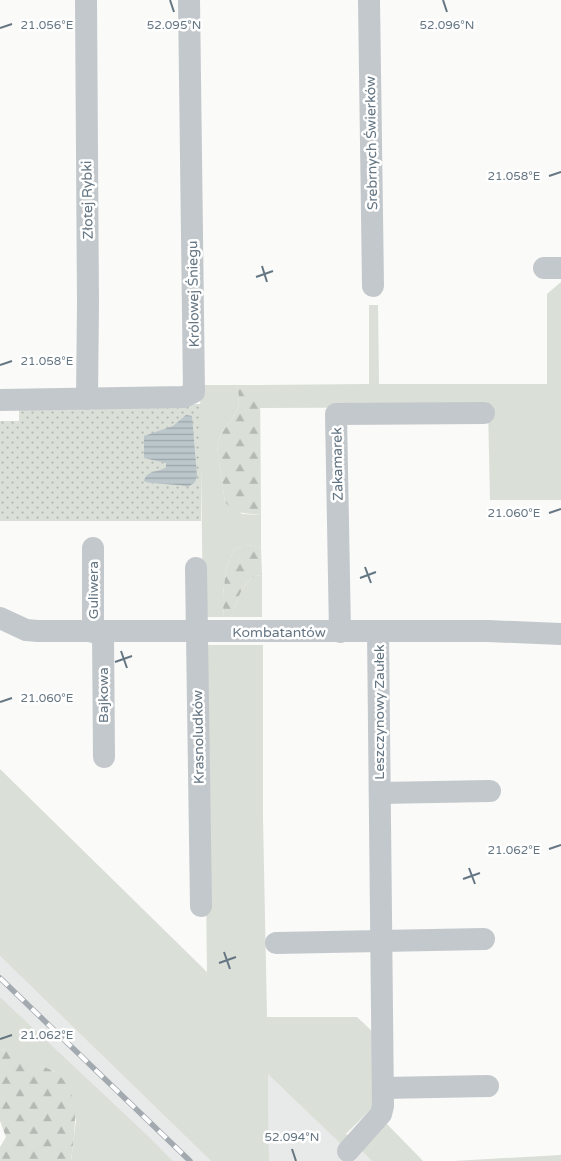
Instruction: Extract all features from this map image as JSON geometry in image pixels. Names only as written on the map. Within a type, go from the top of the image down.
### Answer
[{"type":"street","name":"Złotej Rybki","points":[[86,0],[87,399]]},
{"type":"street","name":"Królowej Śniegu","points":[[0,400],[184,397],[194,392],[189,0]]},
{"type":"street","name":"Srebrnych Świerków","points":[[369,0],[373,286]]},
{"type":"street","name":"Zakamarek","points":[[340,632],[336,414],[484,413]]},
{"type":"street","name":"Guliwera","points":[[93,548],[98,632]]},
{"type":"street","name":"Krasnoludków","points":[[196,568],[201,906]]},
{"type":"street","name":"Kombatantów","points":[[0,618],[26,630],[98,632],[488,631],[561,634]]},
{"type":"street","name":"Bajkowa","points":[[98,632],[104,757]]},
{"type":"street","name":"Leszczynowy Zaułek","points":[[348,1151],[381,1114],[383,1088],[378,632]]},
{"type":"street","name":"Leszczynowy Zaułek","points":[[380,793],[490,791]]},
{"type":"street","points":[[276,943],[484,939]]},
{"type":"street","points":[[383,1088],[488,1086]]},
{"type":"shaded area","points":[[186,415],[192,416],[197,476],[195,482],[188,487],[144,481],[150,473],[166,467],[166,463],[144,458],[144,436],[173,426]]},
{"type":"shaded area","points":[[0,956],[211,1161],[173,1161],[0,997]]},
{"type":"shaded area","points":[[268,1073],[343,1146],[351,1139],[372,1161],[269,1161]]},
{"type":"green space","points":[[561,282],[561,500],[490,500],[488,407],[260,408],[260,385],[369,384],[369,305],[378,305],[379,384],[547,384],[547,294]]},
{"type":"green space","points":[[200,385],[237,385],[239,397],[236,413],[224,430],[217,446],[225,502],[242,514],[261,515],[261,548],[249,545],[234,549],[231,557],[223,591],[224,617],[203,617]]},
{"type":"green space","points":[[237,385],[260,385],[261,515],[235,512],[225,502],[217,446],[224,430],[236,413],[239,397]]},
{"type":"green space","points":[[201,404],[201,521],[0,521],[0,421],[19,421],[19,405]]},
{"type":"green space","points":[[249,545],[261,548],[262,575],[255,576],[245,585],[231,617],[224,617],[223,591],[231,557],[234,549]]},
{"type":"green space","points":[[262,575],[262,617],[231,617],[245,585],[255,576]]},
{"type":"green space","points":[[203,645],[263,645],[263,819],[267,1017],[357,1017],[374,1033],[374,1106],[346,1134],[351,1139],[343,1146],[268,1074],[269,1161],[211,1161],[0,956],[0,769],[207,972]]},
{"type":"green space","points":[[0,997],[173,1161],[71,1161],[76,1120],[54,1071],[15,1052],[0,1049]]},
{"type":"green space","points":[[0,1049],[28,1057],[52,1070],[63,1079],[73,1100],[75,1112],[71,1161],[0,1161],[0,1147],[6,1137],[0,1121]]},
{"type":"green space","points":[[385,1122],[423,1161],[372,1161],[361,1150]]},
{"type":"green space","points":[[561,1155],[561,1161],[453,1161]]},
{"type":"railway","points":[[0,978],[190,1161]]}]
